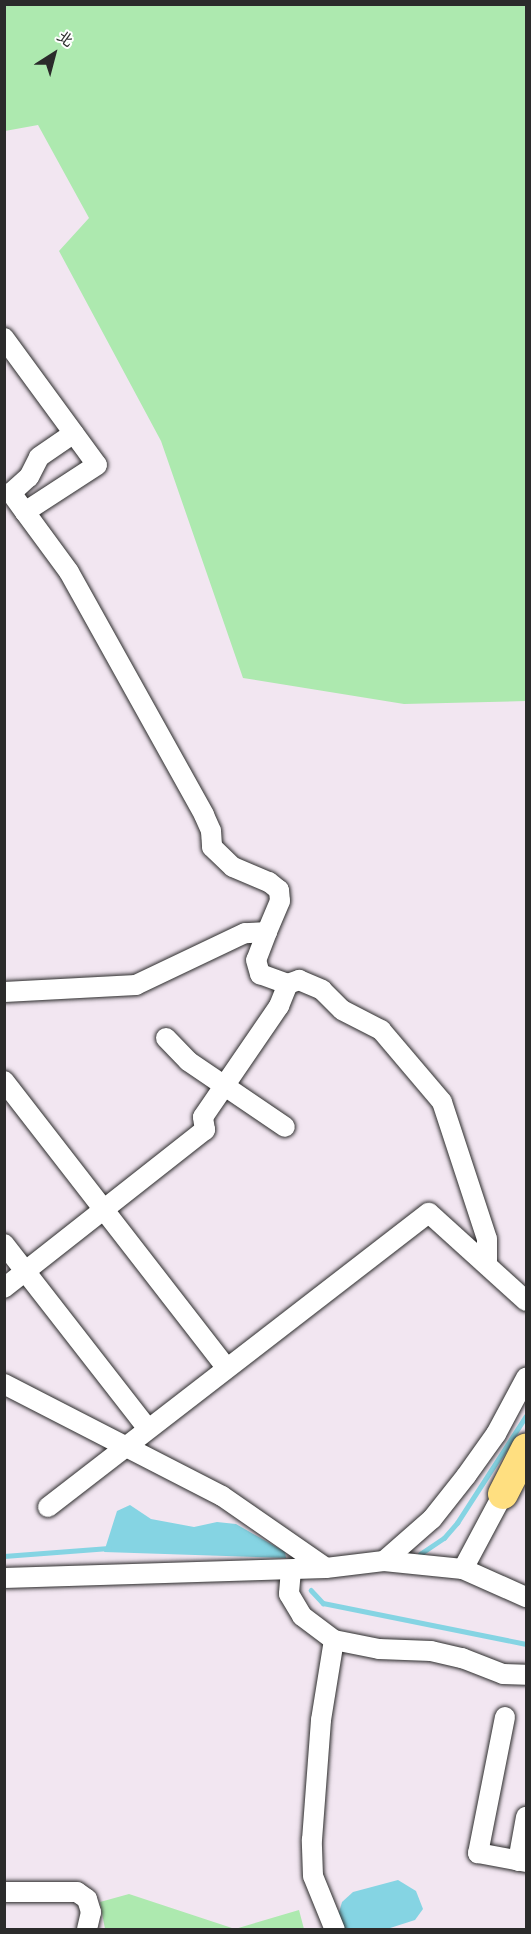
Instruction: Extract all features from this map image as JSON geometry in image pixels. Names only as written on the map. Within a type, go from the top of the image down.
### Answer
[{"type":"highway","points":[[503,1494],[526,1449]]},
{"type":"street","points":[[4,338],[98,465],[26,512]]},
{"type":"street","points":[[74,433],[39,457],[29,477],[11,493],[69,572],[204,815],[212,831],[212,847],[233,867],[269,882],[279,890],[280,900],[256,960],[260,974],[288,984],[299,980],[322,990],[342,1010],[381,1030],[441,1102],[487,1239],[487,1262]]},
{"type":"street","points":[[4,992],[136,985],[245,933],[267,932]]},
{"type":"street","points":[[4,1288],[205,1130],[203,1117],[279,1006],[288,984]]},
{"type":"street","points":[[166,1038],[188,1061],[285,1127]]},
{"type":"street","points":[[4,1081],[227,1368]]},
{"type":"street","points":[[48,1507],[429,1213],[453,1237],[487,1262],[526,1301]]},
{"type":"street","points":[[4,1244],[148,1429]]},
{"type":"street","points":[[384,1561],[432,1519],[466,1476],[496,1434],[526,1378]]},
{"type":"street","points":[[4,1384],[222,1496],[326,1568]]},
{"type":"street","points":[[463,1569],[503,1494]]},
{"type":"street","points":[[4,1578],[291,1570],[384,1561],[463,1569],[526,1597]]},
{"type":"street","points":[[291,1570],[289,1594],[302,1616],[334,1640],[379,1649],[431,1651],[462,1658],[503,1674],[526,1675]]},
{"type":"street","points":[[334,1640],[321,1720],[312,1840],[313,1876],[335,1929]]},
{"type":"street","points":[[505,1717],[478,1853],[522,1861],[526,1817]]},
{"type":"street","points":[[4,1892],[77,1892],[87,1899],[91,1912],[87,1929]]},
{"type":"green space","points":[[5,4],[526,5],[526,701],[404,704],[243,678],[161,441],[59,251],[89,218],[38,125],[5,131]]},
{"type":"green space","points":[[129,1894],[235,1929],[105,1929],[100,1902]]},
{"type":"green space","points":[[299,1910],[304,1929],[235,1929]]},
{"type":"water","points":[[130,1505],[151,1519],[194,1527],[217,1522],[236,1524],[285,1552],[286,1558],[104,1552],[117,1511]]},
{"type":"water","points":[[398,1880],[416,1891],[423,1909],[415,1920],[387,1929],[342,1929],[336,1923],[342,1902],[353,1892]]},
{"type":"waterway","points":[[420,1554],[444,1538],[457,1523],[526,1416]]},
{"type":"waterway","points":[[4,1556],[109,1548]]},
{"type":"waterway","points":[[311,1590],[323,1603],[526,1644]]}]
